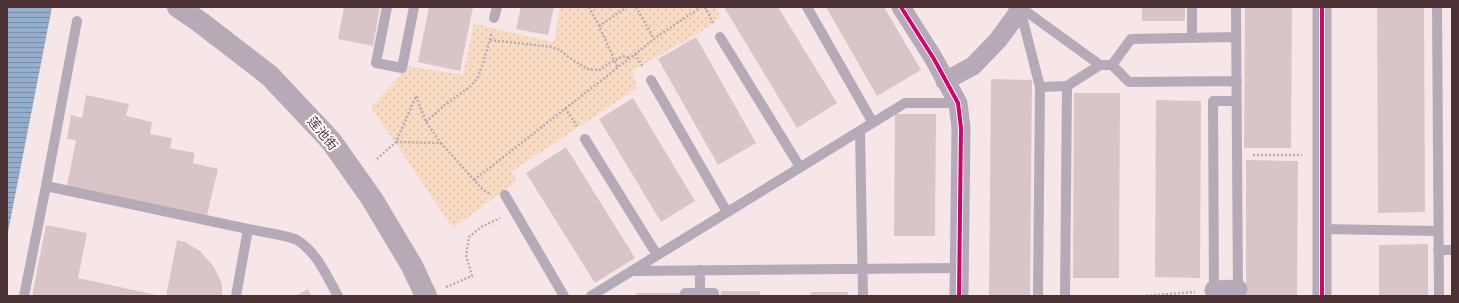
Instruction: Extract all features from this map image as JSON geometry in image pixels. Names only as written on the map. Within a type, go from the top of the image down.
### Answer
[{"type":"main road","name":"莲池街","points":[[178,7],[200,22],[270,76],[331,141],[372,199],[412,266],[426,296]]},
{"type":"street","points":[[901,7],[934,59],[958,103],[960,128],[959,296]]},
{"type":"street","points":[[945,81],[973,66],[998,40],[1015,17],[1020,7]]},
{"type":"street","points":[[1322,7],[1322,296]]},
{"type":"street","points":[[1214,293],[1238,293]]},
{"type":"lane","points":[[387,7],[376,63],[402,68],[414,7]]},
{"type":"lane","points":[[494,18],[497,7]]},
{"type":"lane","points":[[807,7],[873,122]]},
{"type":"lane","points":[[1020,7],[1100,65]]},
{"type":"lane","points":[[1020,7],[1040,87],[1038,296]]},
{"type":"lane","points":[[1192,7],[1192,38]]},
{"type":"lane","points":[[1236,7],[1238,293]]},
{"type":"lane","points":[[1437,7],[1437,231],[1439,296]]},
{"type":"lane","points":[[24,296],[77,21]]},
{"type":"lane","points":[[720,37],[800,168]]},
{"type":"lane","points":[[1112,65],[1131,39],[1236,37]]},
{"type":"lane","points":[[1040,87],[1067,86],[1100,65],[1112,65],[1129,82],[1236,81]]},
{"type":"lane","points":[[651,80],[727,212]]},
{"type":"lane","points":[[1065,296],[1067,86]]},
{"type":"lane","points":[[1214,293],[1213,101],[1236,101]]},
{"type":"lane","points":[[591,296],[904,103],[958,103]]},
{"type":"lane","points":[[860,131],[863,296]]},
{"type":"lane","points":[[585,139],[657,255]]},
{"type":"lane","points":[[46,186],[296,240],[308,249],[320,264],[338,296]]},
{"type":"lane","points":[[505,195],[564,296]]},
{"type":"lane","points":[[236,296],[248,229]]},
{"type":"lane","points":[[1322,229],[1437,231]]},
{"type":"lane","points":[[1438,250],[1452,250]]},
{"type":"lane","points":[[633,271],[959,268]]},
{"type":"lane","points":[[700,270],[700,293]]},
{"type":"lane","points":[[685,296],[685,293],[714,293],[714,296]]},
{"type":"path","points":[[589,7],[618,68]]},
{"type":"path","points":[[599,26],[627,7]]},
{"type":"path","points":[[636,7],[654,39]]},
{"type":"path","points":[[474,180],[629,58],[701,7]]},
{"type":"path","points":[[426,122],[445,105],[472,85],[478,77],[490,40],[494,18]]},
{"type":"path","points":[[490,40],[539,45],[560,50],[587,69],[601,70],[608,64],[625,56],[629,58]]},
{"type":"path","points":[[377,159],[396,142],[416,96],[426,122],[441,143],[474,180],[483,190],[492,194],[505,195]]},
{"type":"path","points":[[565,108],[585,139]]},
{"type":"path","points":[[396,142],[441,143]]},
{"type":"path","points":[[1237,155],[1322,155]]},
{"type":"path","points":[[446,287],[472,276],[466,255],[469,236],[481,228],[515,212]]},
{"type":"path","points":[[1142,296],[1214,293]]},
{"type":"shaded area","points":[[560,7],[717,7],[720,18],[697,34],[632,71],[637,88],[511,172],[517,181],[453,228],[371,107],[409,66],[463,75],[474,24],[554,42]]},
{"type":"water","points":[[7,7],[52,7],[7,237]]},
{"type":"building","points":[[344,7],[380,7],[373,46],[338,39]]},
{"type":"building","points":[[429,7],[473,7],[460,71],[418,62]]},
{"type":"building","points":[[521,7],[554,7],[548,35],[516,29]]},
{"type":"building","points":[[724,7],[778,7],[837,103],[797,128]]},
{"type":"building","points":[[826,7],[884,7],[921,70],[877,96]]},
{"type":"building","points":[[1142,7],[1185,7],[1185,21],[1142,21]]},
{"type":"building","points":[[1245,7],[1292,7],[1291,148],[1244,148]]},
{"type":"building","points":[[1377,7],[1424,7],[1425,212],[1378,213]]},
{"type":"building","points":[[696,37],[756,143],[718,165],[658,59]]},
{"type":"building","points":[[991,79],[1032,80],[1030,296],[989,296]]},
{"type":"building","points":[[1074,93],[1120,93],[1119,278],[1073,278]]},
{"type":"building","points":[[86,95],[129,104],[126,116],[152,122],[150,134],[172,138],[170,148],[195,153],[193,163],[218,169],[207,215],[67,186],[76,140],[67,139],[71,115],[82,118]]},
{"type":"building","points":[[633,98],[695,201],[661,222],[599,119]]},
{"type":"building","points":[[1156,100],[1201,101],[1200,278],[1155,277]]},
{"type":"building","points":[[895,114],[936,114],[935,236],[894,236]]},
{"type":"building","points":[[566,147],[635,258],[595,283],[526,173]]},
{"type":"building","points":[[1246,160],[1298,161],[1297,296],[1246,296]]},
{"type":"building","points":[[46,225],[87,233],[78,278],[161,296],[32,296]]},
{"type":"building","points":[[177,240],[185,242],[200,251],[214,267],[222,284],[222,296],[166,296]]},
{"type":"building","points":[[1428,244],[1428,296],[1379,296],[1379,245]]},
{"type":"building","points":[[308,289],[311,296],[295,296]]},
{"type":"building","points":[[721,291],[760,291],[760,296],[721,296]]},
{"type":"building","points":[[811,292],[848,292],[848,296],[811,296]]},
{"type":"building","points":[[636,293],[680,293],[680,296],[636,296]]},
{"type":"cycle path","points":[[901,7],[934,59],[958,103],[961,128],[959,296]]},
{"type":"cycle path","points":[[1322,7],[1322,296]]}]
